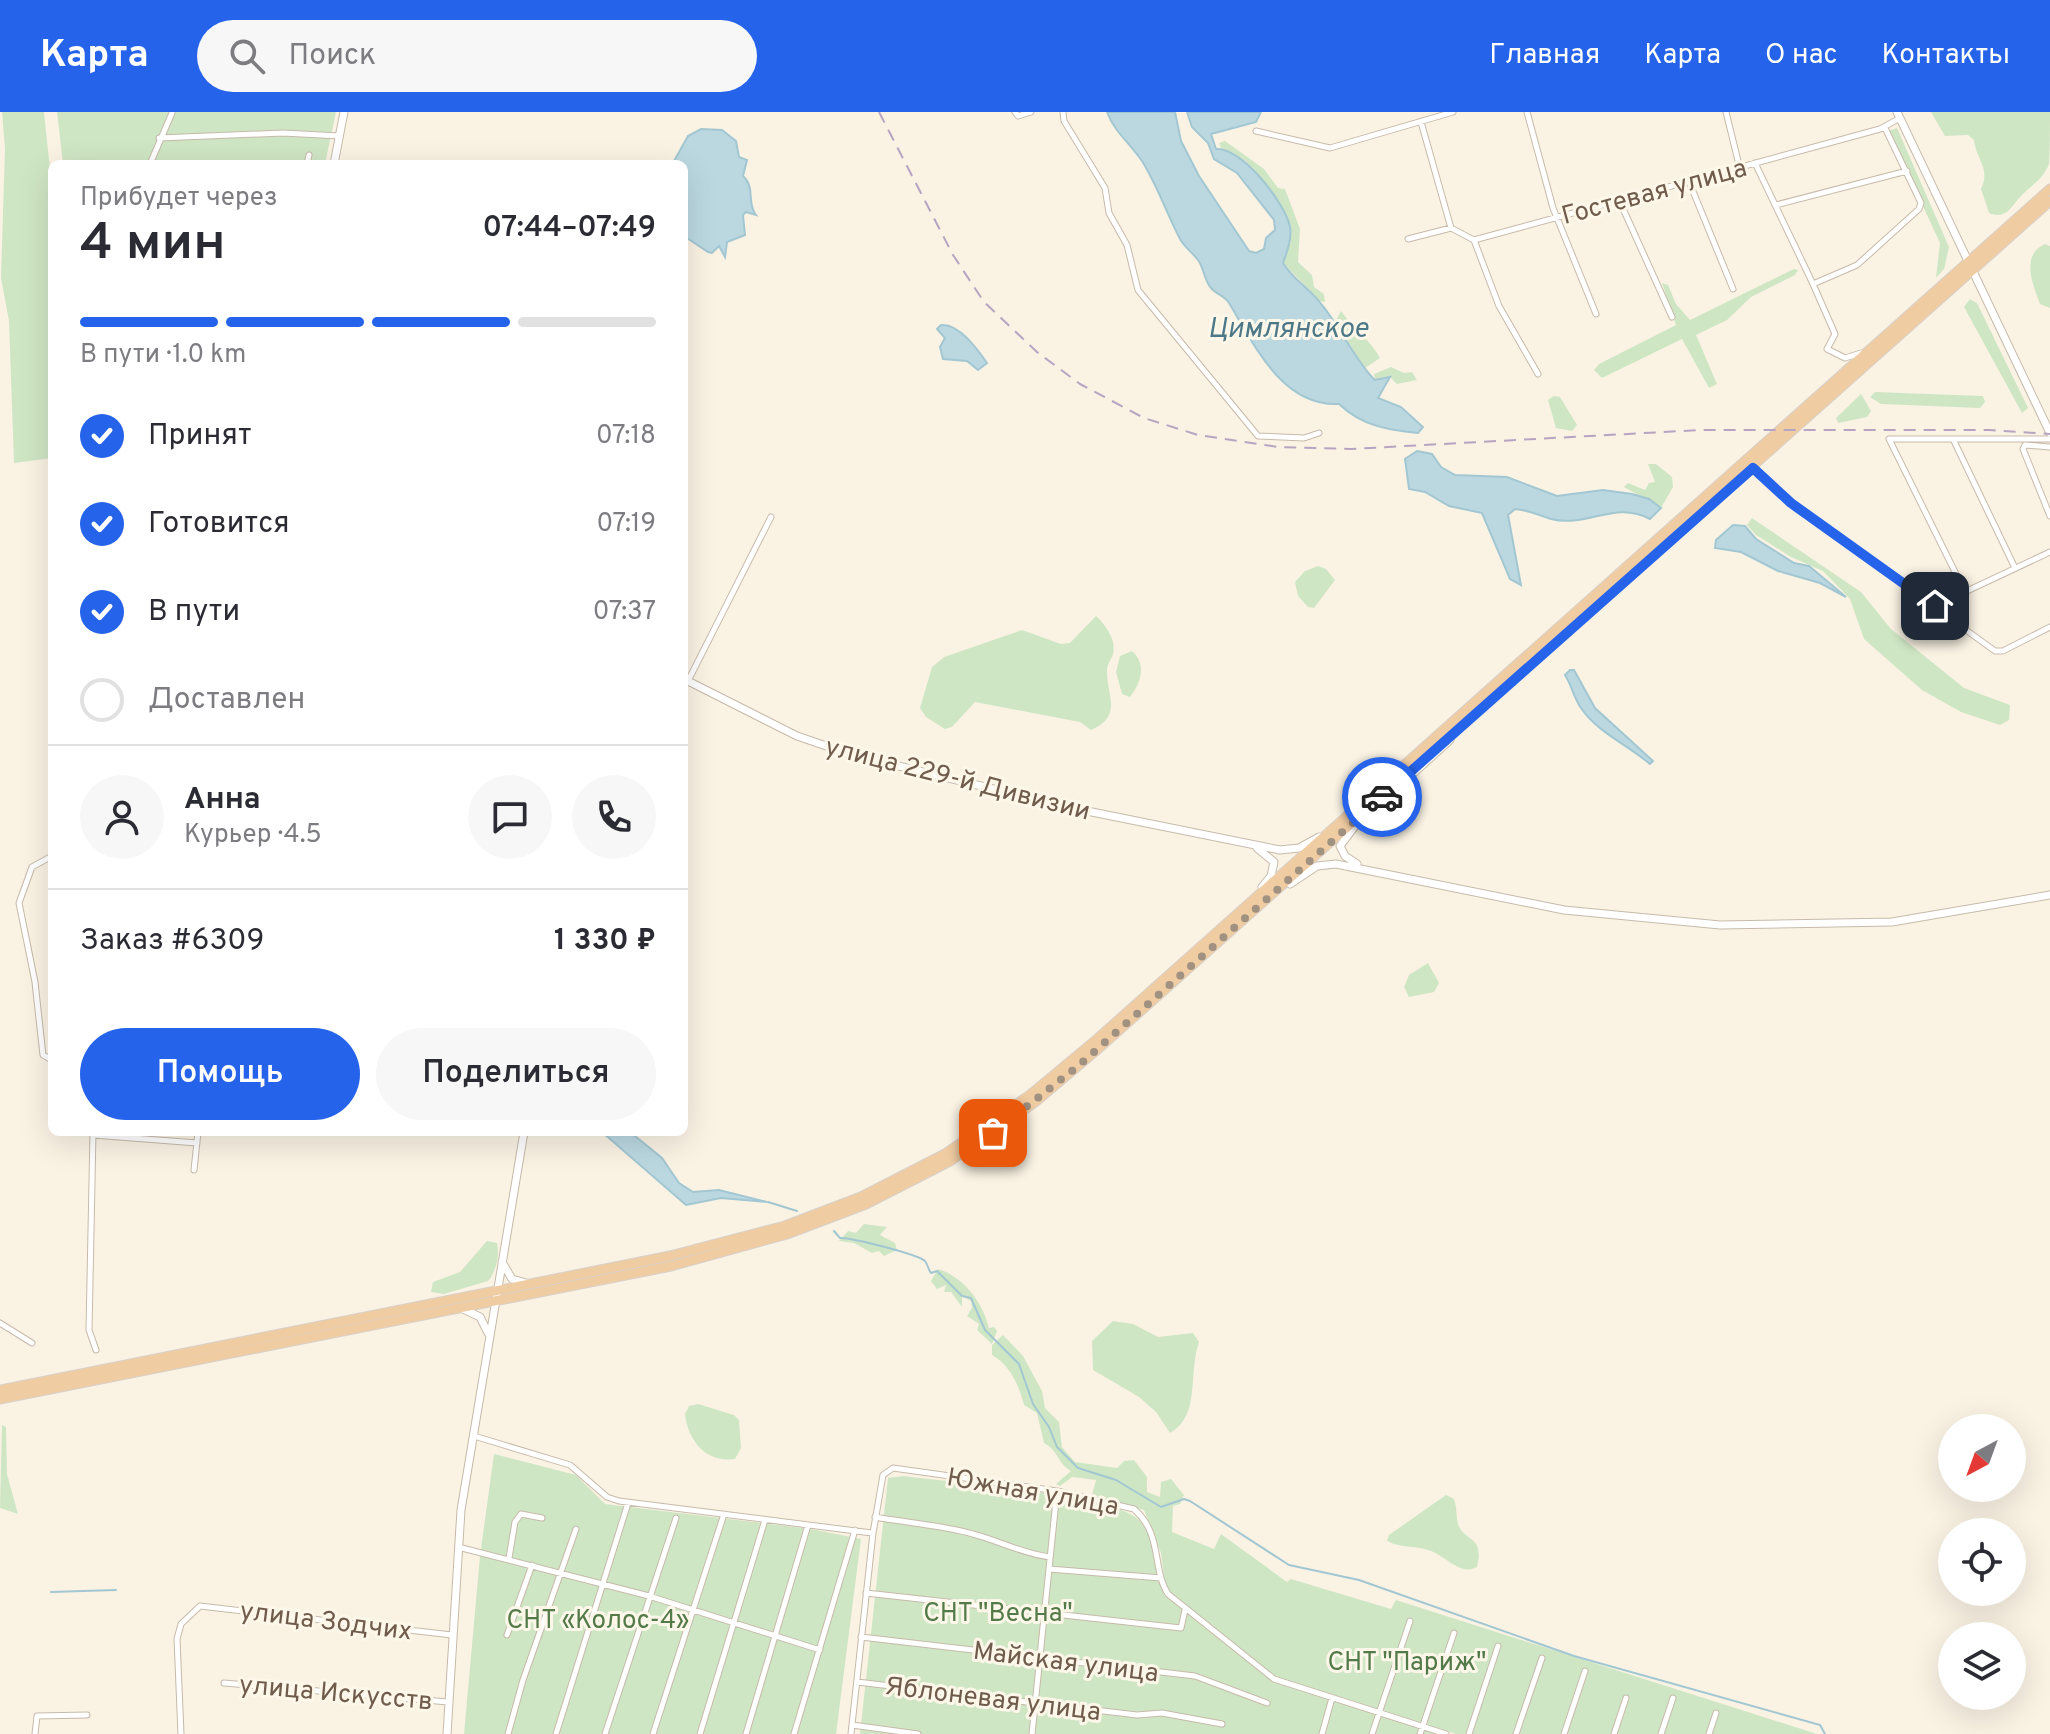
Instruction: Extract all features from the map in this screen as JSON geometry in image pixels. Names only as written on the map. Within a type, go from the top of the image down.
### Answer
[{"type":"highway","points":[[0,1390],[738,1249],[812,1226],[899,1188],[972,1147],[1035,1102],[1231,932],[1753,468],[1970,268],[2050,189]]},
{"type":"highway","points":[[0,1399],[459,1308],[532,1284],[736,1241],[807,1219],[886,1186],[945,1154],[1008,1111],[1134,1006],[1873,347],[2050,201]]},
{"type":"street","points":[[335,160],[344,112]]},
{"type":"street","points":[[1015,112],[1018,116],[1031,112]]},
{"type":"street","points":[[1063,112],[1064,121],[1105,188],[1109,213],[1127,245],[1138,290],[1258,436],[1304,438],[1319,433]]},
{"type":"street","points":[[1256,131],[1330,148],[1453,112]]},
{"type":"street","points":[[1527,112],[1577,273],[1596,314]]},
{"type":"street","points":[[1726,112],[1740,169]]},
{"type":"street","points":[[151,160],[172,113]]},
{"type":"street","points":[[1899,115],[2050,436],[1954,441],[1889,439],[1965,592]]},
{"type":"street","name":"Гостевая улица","points":[[1474,240],[1690,184],[1885,128],[1899,115]]},
{"type":"street","points":[[1421,122],[1451,228]]},
{"type":"street","points":[[1813,284],[1857,265],[1919,209],[1921,203],[1885,128]]},
{"type":"street","points":[[159,138],[283,133],[340,136]]},
{"type":"street","points":[[308,160],[309,155]]},
{"type":"street","points":[[1755,163],[1835,334],[1827,349],[1845,358],[1873,347]]},
{"type":"street","points":[[1776,205],[1907,171]]},
{"type":"street","points":[[1690,184],[1733,289]]},
{"type":"street","points":[[1620,202],[1672,317]]},
{"type":"street","points":[[1408,239],[1451,228],[1474,240],[1499,306],[1538,374]]},
{"type":"street","points":[[1819,396],[1845,365],[1845,358]]},
{"type":"street","points":[[1954,441],[2015,568]]},
{"type":"street","points":[[2050,447],[2025,445],[2023,449],[2050,516]]},
{"type":"street","points":[[1753,468],[1791,503],[1995,651],[2003,651],[2050,627]]},
{"type":"street","points":[[688,676],[771,517]]},
{"type":"street","points":[[1935,606],[2050,552]]},
{"type":"street","name":"улица 229-й Дивизии","points":[[688,681],[797,736],[853,755],[1077,809],[1280,850],[1303,847],[1403,767]]},
{"type":"street","points":[[1366,869],[1343,854],[1340,846],[1345,836],[1472,717]]},
{"type":"street","points":[[1134,1006],[1267,882],[1274,869],[1273,859],[1244,843]]},
{"type":"street","points":[[48,858],[32,867],[19,903],[35,982],[43,1055],[48,1058]]},
{"type":"street","points":[[1231,932],[1311,868],[1330,863],[1564,910],[1720,925],[1892,922],[2050,895]]},
{"type":"street","points":[[93,1136],[89,1330],[96,1350]]},
{"type":"street","points":[[124,1136],[197,1143]]},
{"type":"street","points":[[194,1170],[198,1136]]},
{"type":"street","points":[[447,1734],[458,1547],[495,1296],[523,1136]]},
{"type":"street","points":[[502,1260],[512,1279],[532,1284]]},
{"type":"street","points":[[459,1308],[484,1321],[489,1341]]},
{"type":"street","points":[[0,1323],[32,1343]]},
{"type":"street","points":[[473,1436],[570,1465],[607,1497],[628,1503],[873,1533]]},
{"type":"street","name":"Южная улица","points":[[875,1517],[883,1475],[893,1468],[1057,1491],[1134,1509],[1143,1517],[1160,1556],[1161,1578],[1168,1594],[1274,1679],[1446,1734]]},
{"type":"street","points":[[1032,1734],[1057,1491]]},
{"type":"street","points":[[556,1734],[600,1584],[628,1503]]},
{"type":"street","points":[[509,1558],[515,1522],[521,1514],[542,1518]]},
{"type":"street","points":[[653,1734],[724,1514]]},
{"type":"street","points":[[851,1734],[875,1517],[968,1533],[1008,1543],[1025,1554],[1050,1557]]},
{"type":"street","points":[[605,1734],[676,1518]]},
{"type":"street","points":[[700,1734],[765,1520]]},
{"type":"street","points":[[746,1734],[808,1525]]},
{"type":"street","points":[[508,1734],[576,1529]]},
{"type":"street","points":[[794,1734],[855,1530]]},
{"type":"street","points":[[458,1547],[649,1596],[820,1650]]},
{"type":"street","points":[[507,1635],[532,1565]]},
{"type":"street","points":[[1049,1569],[1161,1578]]},
{"type":"street","points":[[866,1593],[1181,1628],[1185,1610]]},
{"type":"street","name":"улица Зодчих","points":[[181,1734],[177,1639],[181,1624],[200,1606],[452,1635]]},
{"type":"street","points":[[1372,1734],[1410,1621]]},
{"type":"street","points":[[1420,1734],[1454,1633]]},
{"type":"street","name":"Майская улица","points":[[861,1637],[1195,1676],[1267,1703]]},
{"type":"street","points":[[1469,1734],[1498,1646]]},
{"type":"street","points":[[1516,1734],[1542,1658]]},
{"type":"street","points":[[1564,1734],[1585,1671]]},
{"type":"street","name":"Яблоневая улица","points":[[857,1682],[1137,1715],[1162,1713],[1222,1724]]},
{"type":"street","name":"улица Искусств","points":[[224,1683],[448,1702]]},
{"type":"street","points":[[1322,1734],[1332,1698]]},
{"type":"street","points":[[1614,1734],[1626,1698]]},
{"type":"street","points":[[1661,1734],[1673,1698]]},
{"type":"street","points":[[1709,1734],[1716,1713]]},
{"type":"street","points":[[35,1734],[37,1716],[87,1715]]},
{"type":"street","points":[[852,1725],[918,1734]]},
{"type":"green space","points":[[2,112],[44,112],[49,160],[48,459],[14,463],[9,321],[1,278],[5,148]]},
{"type":"green space","points":[[57,112],[336,112],[326,160],[63,160]]},
{"type":"green space","points":[[1931,112],[2050,112],[2049,164],[2008,211],[2000,215],[1989,213],[1981,189],[1984,170],[1974,140],[1968,135],[1945,136]]},
{"type":"green space","points":[[1897,128],[1949,247],[1944,269],[1936,278],[1940,243],[1888,131]]},
{"type":"green space","points":[[1225,141],[1264,169],[1278,188],[1285,189],[1300,229],[1298,262],[1312,275],[1314,287],[1324,294],[1325,302],[1320,301],[1283,263],[1291,242],[1274,200],[1247,163],[1221,148],[1219,143]]},
{"type":"green space","points":[[2045,244],[2050,246],[2050,308],[2040,304],[2030,271],[2033,255]]},
{"type":"green space","points":[[1794,269],[1798,270],[1795,275],[1751,297],[1727,320],[1696,335],[1717,384],[1709,388],[1682,339],[1602,378],[1594,370],[1599,364],[1676,325],[1662,283],[1668,285],[1676,304],[1690,320]]},
{"type":"green space","points":[[1970,299],[1977,303],[2028,408],[2022,413],[1964,307]]},
{"type":"green space","points":[[1341,311],[1380,358],[1365,368],[1335,322]]},
{"type":"green space","points":[[1391,367],[1404,373],[1412,372],[1417,380],[1397,384],[1390,377],[1375,380],[1374,374]]},
{"type":"green space","points":[[1875,392],[1983,396],[1985,402],[1980,408],[1881,404],[1870,397]]},
{"type":"green space","points":[[1861,394],[1871,411],[1867,417],[1838,423],[1836,418]]},
{"type":"green space","points":[[1554,396],[1560,397],[1577,425],[1572,431],[1556,428],[1548,400]]},
{"type":"green space","points":[[1648,464],[1656,464],[1672,477],[1673,487],[1661,508],[1624,487],[1628,483],[1645,490],[1649,483],[1655,482]]},
{"type":"green space","points":[[1752,518],[1861,592],[1891,629],[1964,688],[2010,705],[2009,720],[2000,725],[1961,712],[1922,690],[1864,639],[1850,599],[1823,571],[1791,557],[1756,535],[1747,525]]},
{"type":"green space","points":[[1318,566],[1326,569],[1335,580],[1314,608],[1308,607],[1298,596],[1295,582],[1305,571]]},
{"type":"green space","points":[[1096,616],[1109,633],[1114,649],[1107,671],[1110,712],[1101,725],[1091,730],[1080,722],[975,702],[952,727],[945,729],[926,717],[920,708],[932,667],[944,657],[1022,630],[1061,644],[1070,643]]},
{"type":"green space","points":[[1132,651],[1140,662],[1141,674],[1130,697],[1122,694],[1116,672],[1120,656]]},
{"type":"green space","points":[[1428,963],[1439,983],[1434,992],[1409,997],[1404,987],[1409,975]]},
{"type":"green space","points":[[864,1224],[887,1227],[880,1235],[895,1243],[897,1250],[884,1256],[879,1251],[872,1253],[854,1243],[839,1241],[848,1231],[856,1233]]},
{"type":"green space","points":[[487,1241],[497,1243],[498,1253],[488,1281],[444,1294],[431,1292],[433,1282],[460,1272]]},
{"type":"green space","points":[[938,1269],[956,1278],[977,1300],[989,1328],[994,1327],[997,1331],[992,1344],[977,1330],[979,1324],[967,1316],[972,1308],[971,1301],[962,1296],[962,1307],[951,1292],[944,1292],[946,1285],[937,1289],[931,1281]]},
{"type":"green space","points":[[1113,1321],[1133,1324],[1158,1337],[1193,1333],[1199,1342],[1190,1405],[1180,1425],[1170,1433],[1156,1412],[1139,1397],[1093,1370],[1092,1341]]},
{"type":"green space","name":"СНТ \"Париж\"","points":[[1003,1335],[1023,1356],[1042,1391],[1045,1408],[1059,1422],[1062,1447],[1075,1462],[1117,1468],[1124,1461],[1134,1460],[1147,1477],[1147,1492],[1160,1497],[1161,1482],[1171,1479],[1184,1495],[1180,1504],[1173,1506],[1172,1532],[1214,1549],[1221,1534],[1287,1582],[1291,1579],[1391,1609],[1396,1600],[1817,1734],[1456,1734],[1276,1677],[1172,1595],[1165,1584],[1161,1553],[1144,1510],[1092,1495],[1096,1480],[1072,1477],[1060,1486],[1056,1484],[1071,1471],[1044,1443],[1037,1413],[1024,1405],[1013,1377],[992,1355],[992,1345]]},
{"type":"green space","points":[[698,1404],[734,1415],[739,1420],[741,1448],[735,1459],[707,1454],[694,1441],[685,1414],[689,1406]]},
{"type":"green space","points":[[2,1425],[6,1427],[7,1474],[18,1514],[0,1508]]},
{"type":"green space","name":"СНТ «Колос-4»","points":[[494,1454],[576,1475],[605,1504],[811,1529],[861,1539],[836,1734],[464,1734],[480,1556]]},
{"type":"green space","name":"СНТ \"Весна\"","points":[[903,1476],[1065,1496],[1123,1511],[1139,1520],[1150,1537],[1165,1595],[1270,1680],[1442,1734],[860,1734],[888,1478]]},
{"type":"green space","points":[[1446,1495],[1454,1499],[1461,1530],[1476,1544],[1479,1557],[1477,1567],[1465,1569],[1431,1551],[1387,1541],[1389,1535]]},
{"type":"water","name":"Цимлянское","points":[[1107,112],[1175,112],[1181,141],[1199,176],[1249,251],[1256,253],[1264,249],[1266,238],[1275,230],[1274,220],[1237,173],[1214,159],[1208,143],[1192,127],[1187,112],[1261,112],[1256,122],[1211,134],[1216,149],[1238,157],[1271,191],[1290,227],[1290,241],[1283,263],[1318,299],[1369,374],[1375,380],[1390,377],[1378,398],[1401,407],[1423,427],[1418,433],[1376,426],[1339,404],[1319,402],[1301,395],[1272,370],[1227,301],[1209,285],[1200,263],[1181,240],[1145,166]]},
{"type":"water","points":[[701,129],[722,130],[736,141],[739,157],[747,160],[743,176],[749,185],[756,215],[746,212],[743,215],[745,235],[727,242],[725,257],[719,246],[712,253],[688,239],[688,160],[675,160],[688,136]]},
{"type":"water","points":[[941,325],[955,328],[987,363],[978,370],[967,361],[943,359],[940,347],[945,338],[937,329]]},
{"type":"water","points":[[1417,451],[1432,454],[1441,467],[1455,475],[1507,477],[1557,496],[1603,490],[1632,494],[1649,499],[1661,508],[1650,519],[1625,512],[1564,521],[1515,509],[1508,515],[1521,585],[1510,579],[1482,513],[1449,506],[1425,492],[1409,489],[1405,459]]},
{"type":"water","points":[[1733,525],[1745,526],[1756,539],[1794,563],[1809,566],[1846,597],[1820,583],[1778,571],[1741,552],[1715,548],[1716,540]]},
{"type":"water","points":[[1574,670],[1595,708],[1653,761],[1650,764],[1588,717],[1578,704],[1565,675]]},
{"type":"water","points":[[607,1136],[635,1136],[662,1158],[679,1183],[693,1192],[719,1190],[767,1202],[721,1198],[686,1205]]},
{"type":"waterway","points":[[768,1202],[797,1211]]},
{"type":"waterway","points":[[834,1231],[840,1238],[883,1246],[919,1258],[925,1261],[931,1273],[937,1271],[962,1296],[971,1298],[985,1330],[1019,1364],[1033,1404],[1049,1427],[1057,1447],[1078,1468],[1116,1480],[1161,1507],[1184,1499],[1190,1501],[1289,1565],[1359,1580],[1574,1656],[1820,1725],[1825,1734]]},
{"type":"waterway","points":[[51,1592],[116,1590]]},
{"type":"railway","points":[[879,112],[953,255],[984,302],[1037,352],[1080,384],[1144,418],[1198,435],[1278,447],[1351,449],[1700,430],[1990,430],[2050,434]]},
{"type":"way so far","points":[[993,1133],[1077,1067],[1382,797]]},
{"type":"route","points":[[1382,797],[1753,468],[1791,503],[1935,606]]}]
